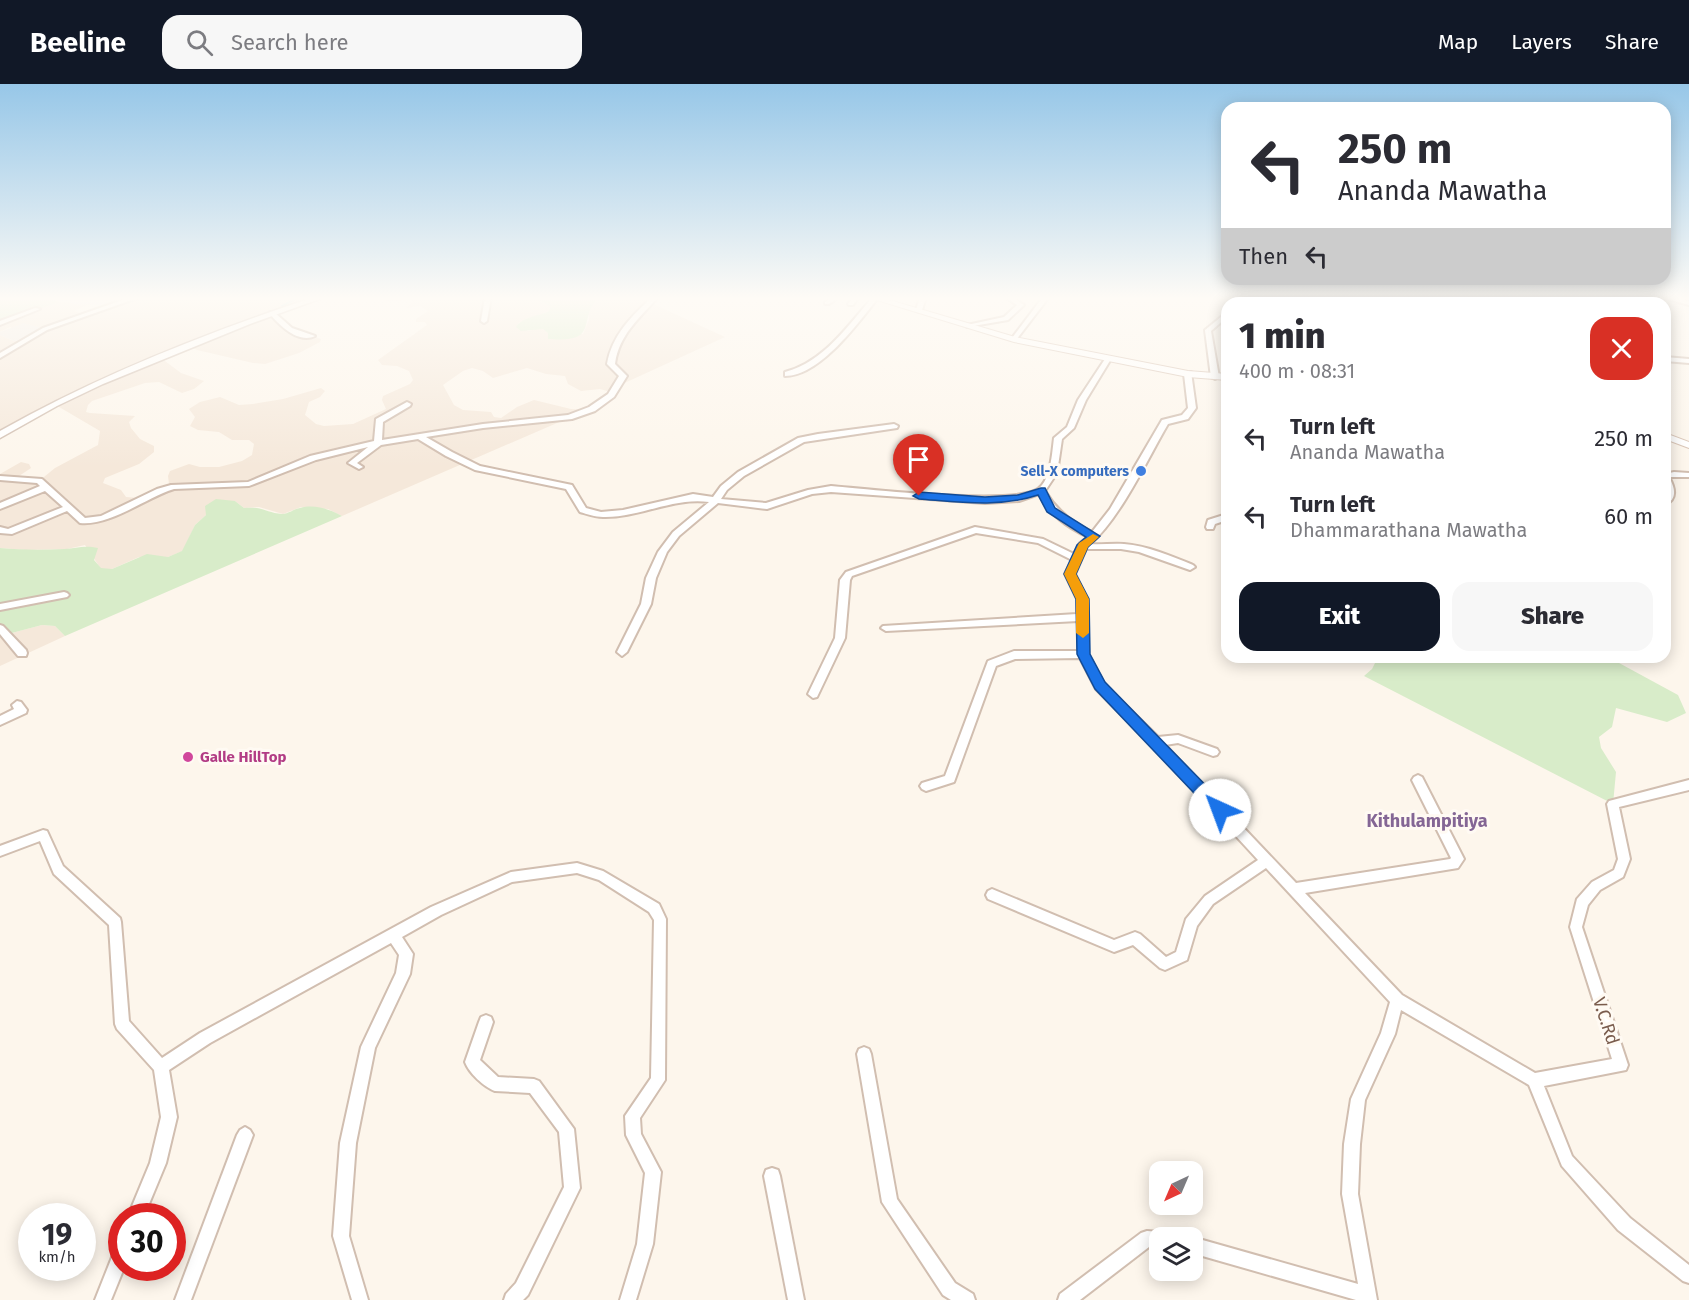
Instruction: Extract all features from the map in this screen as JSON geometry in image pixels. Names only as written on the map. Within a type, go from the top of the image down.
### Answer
[{"type":"main road","points":[[1083,354],[1188,374],[1221,376]]},
{"type":"main road","points":[[1671,438],[1689,445]]},
{"type":"street","points":[[0,435],[93,386],[172,354]]},
{"type":"street","points":[[0,478],[12,481],[39,481],[83,521],[92,521],[160,491],[187,486],[249,484],[313,458],[378,443],[483,426],[569,417],[591,409],[611,395],[623,376],[611,364],[613,354]]},
{"type":"street","points":[[788,374],[812,363],[824,354]]},
{"type":"street","points":[[1212,354],[1215,376]]},
{"type":"street","points":[[419,436],[478,468],[570,487],[583,510],[601,515],[623,513],[684,498],[767,506],[811,492],[831,489],[985,500],[1019,498],[1041,491],[1053,473],[1058,438],[1070,428],[1082,400],[1108,359]]},
{"type":"street","points":[[1671,360],[1689,361]]},
{"type":"street","points":[[1188,374],[1191,408],[1185,417],[1165,422],[1114,510],[1094,536],[1083,545],[1070,574],[1082,599],[1083,654],[1100,686],[1156,742],[1397,1000],[1534,1080],[1566,1161],[1624,1224],[1689,1275]]},
{"type":"street","points":[[359,467],[352,463],[378,443],[379,421],[407,404]]},
{"type":"street","points":[[621,652],[646,604],[651,578],[663,552],[676,534],[715,501],[724,488],[741,474],[801,441],[818,436],[894,426]]},
{"type":"street","points":[[1671,475],[1689,475]]},
{"type":"street","points":[[0,506],[46,487]]},
{"type":"street","points":[[1041,491],[1051,510],[1080,530],[1094,536]]},
{"type":"street","points":[[0,530],[9,532],[68,508]]},
{"type":"street","points":[[1210,527],[1210,522],[1221,519]]},
{"type":"street","points":[[813,694],[840,638],[845,580],[849,574],[975,530],[1040,541],[1076,559]]},
{"type":"street","points":[[1083,545],[1092,548],[1122,546],[1159,554],[1190,567]]},
{"type":"street","points":[[0,607],[64,596]]},
{"type":"street","points":[[886,628],[1082,617]]},
{"type":"street","points":[[0,628],[8,634],[22,653]]},
{"type":"street","points":[[926,786],[950,778],[992,664],[1014,655],[1083,654]]},
{"type":"street","points":[[0,721],[22,710],[17,705]]},
{"type":"street","points":[[1156,742],[1178,739],[1213,752]]},
{"type":"street","points":[[1294,889],[1454,864],[1458,859],[1418,780]]},
{"type":"street","name":"V.C.Rd","points":[[1534,1080],[1621,1065],[1576,927],[1581,903],[1596,886],[1619,873],[1624,859],[1613,804],[1689,785]]},
{"type":"street","points":[[0,851],[43,835],[58,870],[115,922],[122,1024],[161,1067],[169,1117],[158,1163],[141,1203]]},
{"type":"street","points":[[992,895],[1114,946],[1135,938],[1165,964],[1182,956],[1191,923],[1209,900],[1267,861]]},
{"type":"street","points":[[161,1067],[204,1038],[436,911],[511,877],[576,868],[603,876],[654,908],[660,919],[658,1080],[632,1116],[634,1136],[653,1172],[645,1244],[628,1300]]},
{"type":"street","points":[[360,1300],[341,1236],[348,1143],[368,1047],[403,974],[406,954],[394,936]]},
{"type":"street","points":[[1203,1248],[1368,1297],[1350,1194],[1352,1144],[1358,1099],[1388,1034],[1397,1000]]},
{"type":"street","points":[[486,1022],[472,1062],[495,1084],[534,1086],[566,1129],[572,1188],[522,1289],[512,1300]]},
{"type":"street","points":[[864,1054],[890,1202],[949,1289],[967,1300]]},
{"type":"street","points":[[183,1300],[245,1135]]},
{"type":"street","points":[[772,1176],[796,1300]]},
{"type":"street","points":[[1066,1300],[1149,1239]]},
{"type":"street","points":[[103,1300],[111,1281]]},
{"type":"shaded area","points":[[0,354],[171,354],[161,358],[181,373],[204,381],[194,389],[182,393],[159,382],[145,383],[92,401],[88,405],[86,412],[90,413],[135,416],[129,422],[131,428],[140,439],[154,446],[154,452],[139,464],[105,478],[103,483],[121,490],[126,497],[138,498],[162,490],[169,484],[170,471],[189,464],[200,467],[219,467],[242,461],[252,455],[254,444],[249,440],[232,440],[219,432],[198,430],[190,426],[195,417],[189,409],[200,402],[220,397],[239,405],[253,404],[283,399],[321,388],[325,391],[320,397],[309,402],[305,415],[316,424],[324,426],[353,424],[386,409],[382,400],[383,396],[410,384],[413,380],[409,371],[397,366],[382,365],[378,360],[387,354],[688,354],[607,391],[600,389],[581,391],[568,384],[565,376],[546,374],[527,368],[493,378],[483,371],[472,368],[463,371],[443,385],[454,405],[463,410],[491,412],[494,417],[501,418],[517,407],[534,400],[571,409],[587,410],[342,516],[328,509],[301,507],[283,514],[259,507],[244,508],[235,501],[206,515],[195,525],[183,551],[168,557],[139,557],[112,569],[101,569],[85,545],[67,549],[0,548],[0,474],[21,462],[29,464],[31,468],[13,480],[39,481],[55,468],[98,445],[100,431],[54,404],[0,435]]},
{"type":"shaded area","points":[[213,354],[297,354],[265,364]]},
{"type":"shaded area","points":[[42,625],[55,626],[65,636],[0,666],[0,628],[8,634]]},
{"type":"green space","points":[[216,499],[235,501],[244,508],[284,514],[306,507],[316,507],[342,516],[65,636],[55,626],[42,625],[8,634],[0,628],[0,548],[40,550],[98,548],[94,560],[101,568],[112,569],[147,554],[168,557],[182,551],[195,525],[206,515],[205,506]]},
{"type":"green space","points":[[1375,663],[1619,663],[1678,695],[1686,713],[1667,722],[1616,708],[1612,727],[1599,737],[1601,748],[1616,772],[1613,804],[1364,676]]},
{"type":"slow traffic","points":[[1083,633],[1082,599],[1070,574],[1083,545],[1093,537]]},
{"type":"place","name":"Sell-X computers","points":[[1141,471]]},
{"type":"place","name":"Galle HillTop","points":[[188,757]]},
{"type":"district","name":"Kithulampitiya","points":[[1427,821]]},
{"type":"route","points":[[919,496],[985,500],[1019,498],[1041,491],[1051,510],[1080,530],[1094,536],[1083,545],[1070,574],[1082,599],[1083,654],[1100,686],[1220,810]]}]
